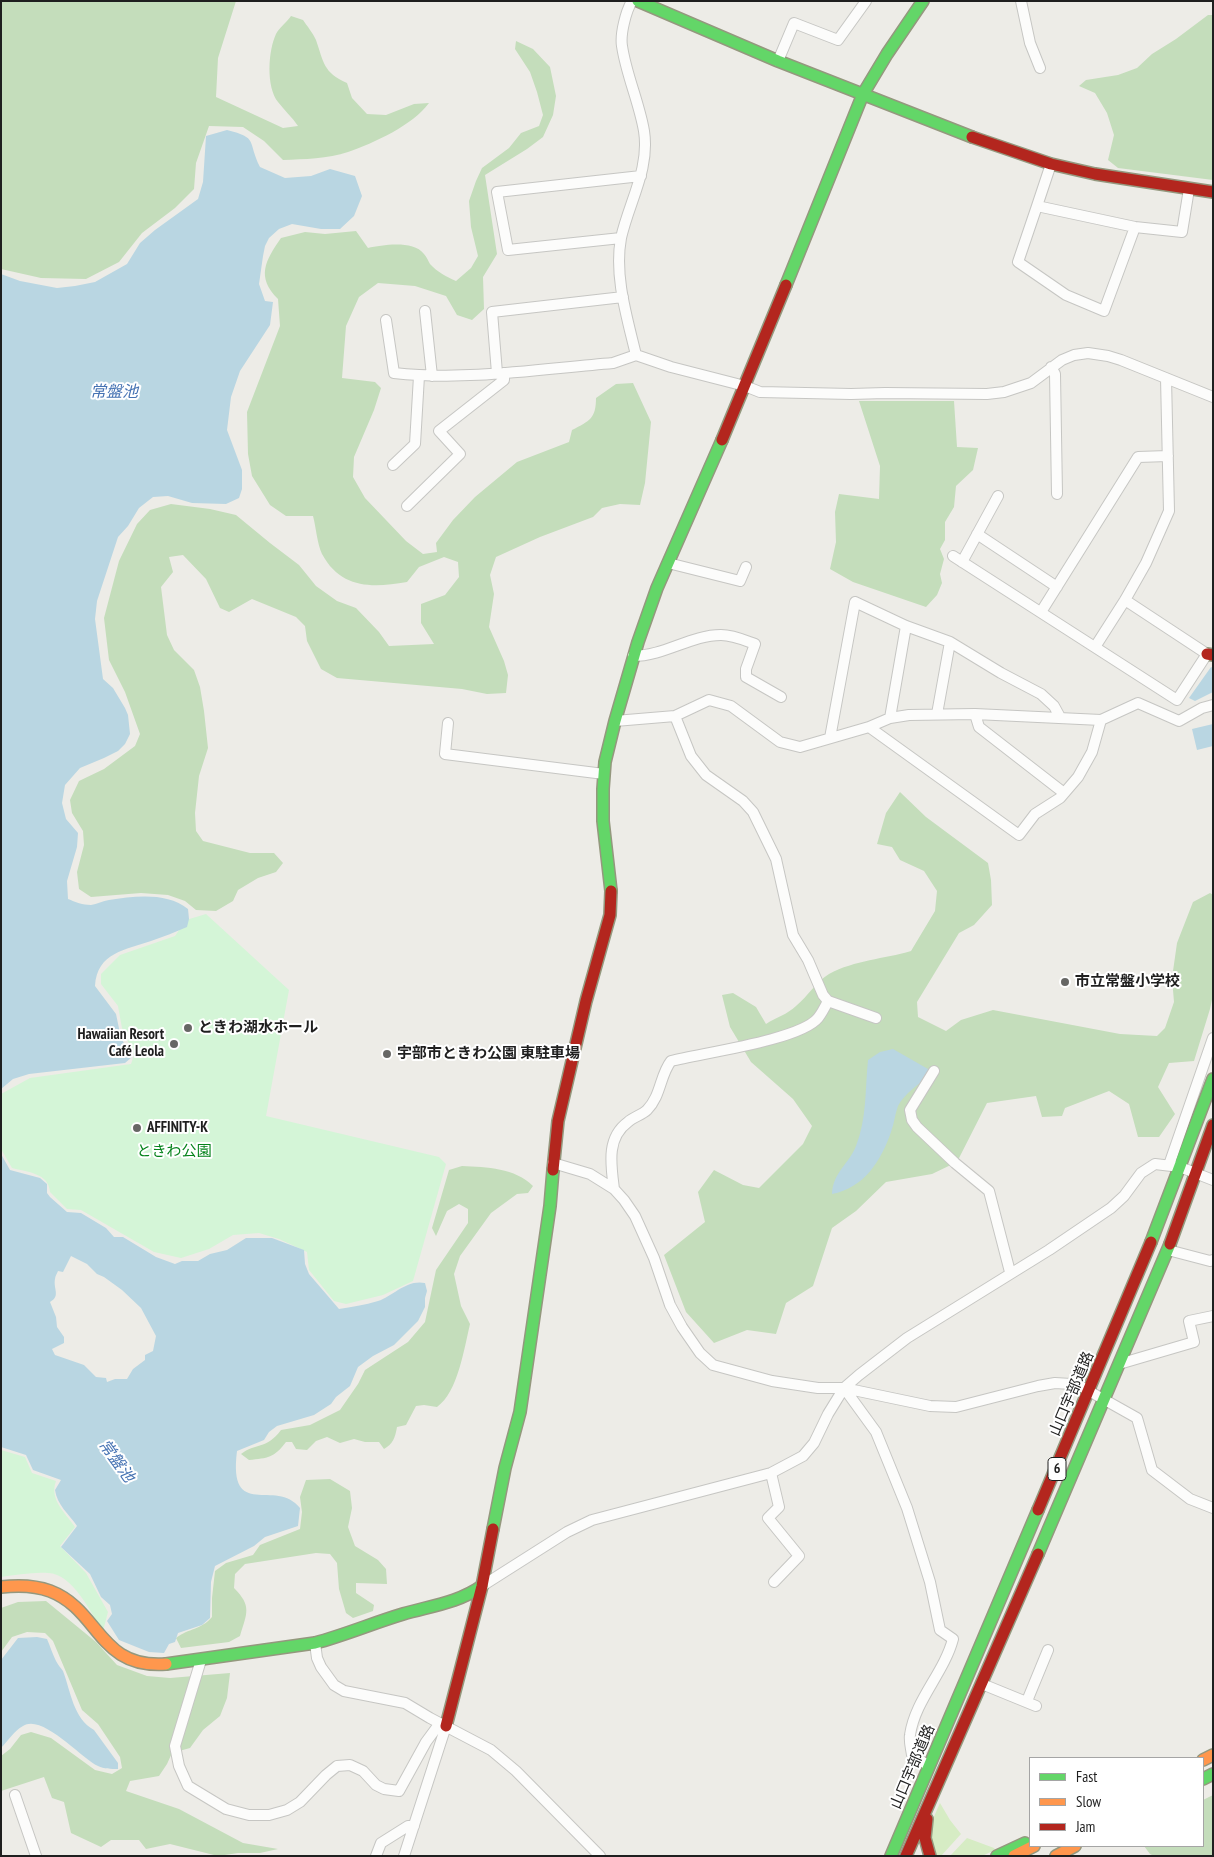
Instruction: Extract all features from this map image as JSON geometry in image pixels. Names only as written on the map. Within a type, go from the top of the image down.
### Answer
[{"type":"main road","points":[[638,1],[778,61],[991,145],[1050,164],[1136,182],[1213,192]]},
{"type":"main road","points":[[443,1725],[482,1586],[505,1468],[520,1412],[550,1206],[558,1121],[586,1001],[610,915],[611,889],[603,805],[604,774],[615,720],[634,656],[668,563],[746,386],[863,94],[887,54],[923,1]]},
{"type":"main road","name":"山口宇部道路","points":[[891,1856],[1142,1268],[1174,1166],[1213,1079]]},
{"type":"main road","name":"山口宇部道路","points":[[906,1856],[982,1684],[1168,1250],[1213,1125]]},
{"type":"main road","points":[[1,1587],[29,1585],[51,1590],[62,1595],[75,1606],[108,1645],[128,1658],[158,1664],[201,1660],[315,1643],[339,1637],[402,1614],[454,1601],[471,1594],[482,1586]]},
{"type":"main road","points":[[930,1856],[925,1844],[924,1828],[936,1788]]},
{"type":"main road","points":[[998,1856],[1029,1840]]},
{"type":"main road","points":[[1014,1856],[1032,1847]]},
{"type":"main road","points":[[1056,1856],[1073,1847]]},
{"type":"street","points":[[632,1],[628,9],[621,44],[644,131],[645,155],[641,176],[621,238],[620,275],[636,355]]},
{"type":"street","points":[[778,61],[794,23],[838,40],[866,1]]},
{"type":"street","points":[[1021,1],[1030,43],[1040,68]]},
{"type":"street","points":[[1050,164],[1018,262],[1066,296],[1104,311],[1135,227]]},
{"type":"street","points":[[621,238],[508,250],[497,192],[641,176]]},
{"type":"street","points":[[1037,206],[1135,227],[1182,232],[1189,189]]},
{"type":"street","points":[[407,506],[460,454],[439,431],[504,380],[500,373],[492,312],[623,297]]},
{"type":"street","points":[[425,311],[432,376]]},
{"type":"street","points":[[386,320],[394,373],[418,376],[464,376],[613,363],[636,355],[671,367],[746,386],[760,392],[987,394],[1004,392],[1031,383],[1062,360],[1074,355],[1088,353],[1121,360],[1213,397]]},
{"type":"street","points":[[1052,367],[1056,374],[1057,494]]},
{"type":"street","points":[[393,464],[416,444],[418,376]]},
{"type":"street","points":[[1095,647],[1126,600],[1146,563],[1169,511],[1166,378]]},
{"type":"street","points":[[1041,612],[1138,457],[1168,456]]},
{"type":"street","points":[[998,496],[977,534],[957,559],[1177,700],[1210,654],[1126,600]]},
{"type":"street","points":[[977,534],[1057,587]]},
{"type":"street","points":[[668,563],[740,581],[746,567]]},
{"type":"street","points":[[830,738],[855,602],[906,626],[950,642],[1001,673],[1041,694],[1054,706],[1060,717]]},
{"type":"street","points":[[890,718],[906,626]]},
{"type":"street","points":[[634,656],[654,654],[706,637],[719,635],[734,636],[755,644],[746,669],[746,678],[781,697]]},
{"type":"street","points":[[937,714],[950,642]]},
{"type":"street","points":[[615,720],[675,716],[709,700],[731,706],[780,742],[800,747],[869,727],[890,718],[909,715],[975,714],[1101,720],[1138,703],[1179,721],[1202,708],[1213,705]]},
{"type":"street","points":[[975,714],[979,727],[1064,793]]},
{"type":"street","points":[[675,716],[690,756],[706,775],[743,801],[753,812],[776,859],[793,934],[808,960],[823,995],[828,1001],[876,1018]]},
{"type":"street","points":[[869,727],[1019,835],[1036,814],[1060,798],[1078,777],[1092,752],[1101,720]]},
{"type":"street","points":[[448,723],[445,754],[604,774]]},
{"type":"street","points":[[614,1189],[612,1143],[617,1130],[647,1110],[656,1098],[666,1067],[671,1061],[762,1041],[792,1032],[818,1019],[828,1001]]},
{"type":"street","points":[[1174,1166],[1213,1038]]},
{"type":"street","points":[[934,1071],[910,1110],[912,1120],[917,1128],[989,1191],[1010,1272]]},
{"type":"street","points":[[553,1163],[590,1174],[614,1189],[634,1216],[654,1258],[670,1306],[700,1353],[713,1365],[772,1381],[818,1388],[844,1388],[930,1406],[956,1407],[1055,1383],[1080,1386],[1137,1418],[1152,1470],[1190,1499],[1213,1508]]},
{"type":"street","points":[[482,1586],[567,1532],[592,1520],[771,1472],[803,1456],[814,1443],[828,1414],[844,1388],[907,1338],[1010,1272],[1049,1250],[1111,1208],[1124,1196],[1141,1173],[1154,1164],[1174,1166],[1213,1180]]},
{"type":"street","points":[[1168,1250],[1210,1261],[1213,1260]]},
{"type":"street","points":[[1119,1364],[1194,1342],[1189,1321],[1213,1316]]},
{"type":"street","points":[[844,1388],[876,1432],[907,1508],[930,1582],[940,1630],[953,1639],[950,1651],[919,1709],[909,1738],[912,1754],[929,1766]]},
{"type":"street","points":[[771,1472],[779,1507],[768,1518],[799,1556],[774,1582]]},
{"type":"street","points":[[315,1643],[317,1658],[321,1668],[334,1685],[344,1691],[405,1703],[491,1750],[516,1771],[600,1856]]},
{"type":"street","points":[[982,1684],[1032,1703],[1048,1650]]},
{"type":"street","points":[[201,1660],[175,1746],[179,1766],[188,1786],[226,1809],[249,1815],[269,1814],[286,1810],[300,1802],[337,1766],[350,1764],[363,1771],[376,1785],[384,1789],[399,1791],[426,1742],[443,1725]]},
{"type":"street","points":[[404,1856],[443,1725]]},
{"type":"street","points":[[15,1795],[36,1856]]},
{"type":"street","points":[[376,1856],[381,1844],[408,1826],[414,1826]]},
{"type":"green space","points":[[1,1],[236,1],[218,58],[216,97],[283,128],[298,126],[274,95],[270,78],[270,59],[276,34],[291,16],[303,20],[315,37],[323,61],[329,71],[347,83],[352,98],[367,114],[386,115],[414,104],[429,103],[403,126],[369,144],[348,152],[316,158],[283,160],[264,141],[243,127],[209,126],[196,163],[194,189],[175,208],[142,233],[119,262],[86,279],[41,278],[1,269]]},
{"type":"green space","points":[[1208,15],[1213,15],[1213,180],[1118,168],[1108,160],[1114,135],[1107,113],[1095,93],[1079,86],[1086,80],[1118,75],[1137,68],[1152,54]]},
{"type":"green space","points":[[516,41],[533,49],[550,67],[556,96],[553,115],[543,137],[485,175],[497,254],[483,277],[484,309],[472,320],[457,315],[446,296],[415,286],[378,283],[359,297],[346,326],[342,378],[375,382],[381,388],[354,457],[353,477],[365,498],[406,541],[423,554],[437,552],[436,543],[453,520],[475,497],[517,462],[569,442],[572,430],[588,421],[593,415],[596,398],[616,384],[633,383],[651,422],[645,483],[640,505],[620,504],[602,508],[593,517],[540,537],[496,557],[490,575],[494,594],[489,627],[508,675],[506,693],[487,694],[462,689],[337,678],[321,669],[307,641],[305,626],[296,617],[252,599],[229,612],[220,608],[206,579],[183,555],[169,557],[173,572],[161,587],[167,635],[174,650],[194,670],[200,687],[208,748],[199,776],[195,813],[196,831],[203,841],[250,853],[274,853],[283,863],[276,872],[258,878],[238,890],[233,901],[216,911],[196,910],[185,901],[168,895],[141,893],[91,897],[79,889],[77,872],[84,845],[83,831],[72,813],[70,800],[79,781],[104,769],[135,746],[140,734],[125,692],[109,660],[104,618],[119,561],[137,524],[150,510],[171,504],[210,509],[236,515],[299,565],[316,586],[337,601],[356,608],[379,632],[389,646],[434,644],[421,623],[421,604],[445,595],[459,577],[458,562],[444,557],[419,567],[407,582],[370,585],[348,580],[338,574],[322,554],[313,516],[286,516],[270,505],[252,476],[248,454],[247,412],[280,326],[278,299],[267,283],[265,269],[271,254],[281,238],[305,232],[325,234],[356,231],[368,248],[405,245],[419,250],[425,255],[430,264],[456,281],[471,268],[478,256],[471,227],[469,201],[482,168],[509,148],[521,133],[539,126],[543,115],[530,72],[515,49]]},
{"type":"green space","points":[[859,401],[954,401],[957,447],[978,448],[973,470],[956,486],[954,507],[945,522],[945,540],[940,549],[944,559],[940,574],[942,583],[937,595],[926,607],[853,582],[830,569],[836,542],[835,512],[839,494],[879,499],[880,466]]},
{"type":"green space","points":[[900,792],[926,817],[988,863],[991,880],[992,905],[974,925],[959,933],[917,1002],[918,1017],[946,1031],[961,1020],[993,1010],[1120,1034],[1157,1036],[1165,1028],[1174,1002],[1172,978],[1177,943],[1193,902],[1210,893],[1213,895],[1213,995],[1194,1061],[1169,1063],[1158,1087],[1175,1114],[1159,1137],[1138,1137],[1129,1104],[1109,1091],[1065,1108],[1062,1116],[1042,1117],[1036,1096],[987,1103],[957,1162],[932,1174],[886,1182],[856,1211],[832,1228],[813,1286],[786,1303],[776,1334],[747,1330],[714,1343],[686,1312],[664,1255],[705,1222],[698,1192],[714,1170],[743,1185],[759,1188],[803,1144],[812,1126],[793,1099],[751,1062],[730,1027],[722,995],[733,993],[756,1007],[766,1024],[793,1009],[829,974],[859,963],[911,951],[935,911],[937,891],[924,871],[900,860],[892,847],[877,844],[886,813]]},
{"type":"green space","name":"ときわ公園","points":[[206,914],[289,990],[266,1116],[439,1157],[446,1164],[413,1281],[383,1295],[346,1304],[334,1301],[309,1270],[307,1252],[279,1239],[259,1233],[233,1235],[209,1249],[181,1258],[154,1252],[81,1210],[67,1209],[50,1192],[46,1181],[41,1177],[30,1172],[12,1168],[1,1149],[1,1094],[30,1078],[131,1064],[134,1055],[122,1028],[118,1006],[101,984],[101,974],[120,955],[175,936],[186,920]]},
{"type":"green space","points":[[462,1166],[491,1168],[509,1172],[518,1175],[533,1186],[528,1193],[517,1194],[491,1213],[460,1256],[454,1274],[461,1306],[470,1324],[455,1381],[444,1400],[437,1407],[416,1406],[406,1425],[397,1427],[393,1440],[384,1449],[379,1442],[365,1442],[354,1439],[340,1443],[327,1437],[316,1441],[307,1450],[296,1449],[292,1442],[286,1442],[278,1451],[270,1456],[249,1460],[241,1454],[271,1440],[281,1430],[310,1425],[340,1410],[365,1370],[408,1342],[425,1322],[436,1270],[468,1223],[468,1209],[459,1204],[447,1211],[436,1236],[432,1228],[449,1170]]},
{"type":"green space","points":[[1,1450],[25,1457],[32,1473],[56,1481],[54,1488],[56,1500],[75,1527],[60,1546],[86,1573],[108,1612],[103,1631],[80,1595],[57,1575],[36,1573],[1,1577]]},
{"type":"green space","points":[[330,1479],[350,1491],[352,1508],[348,1527],[355,1546],[378,1560],[386,1569],[387,1584],[356,1583],[356,1593],[374,1605],[373,1611],[353,1618],[346,1613],[339,1589],[337,1563],[330,1554],[316,1553],[245,1564],[235,1574],[234,1588],[246,1605],[245,1621],[240,1636],[229,1642],[181,1648],[176,1638],[199,1627],[212,1617],[215,1571],[226,1563],[253,1555],[260,1545],[300,1529],[302,1512],[300,1497],[306,1480]]},
{"type":"green space","points":[[46,1601],[96,1642],[117,1665],[147,1676],[170,1678],[230,1673],[227,1698],[220,1716],[203,1730],[190,1748],[172,1753],[159,1776],[130,1781],[126,1791],[179,1809],[243,1843],[278,1849],[260,1853],[238,1853],[218,1856],[170,1844],[146,1849],[139,1840],[111,1840],[101,1847],[71,1833],[64,1802],[52,1798],[44,1777],[1,1791],[1,1756],[10,1749],[21,1735],[31,1732],[51,1738],[95,1770],[112,1774],[122,1768],[120,1757],[98,1724],[82,1710],[53,1641],[45,1633],[27,1632],[12,1637],[1,1652],[1,1608],[18,1602]]},
{"type":"green space","points":[[1213,1795],[1213,1856],[1154,1856],[1150,1854],[1145,1847],[1204,1847],[1204,1800]]},
{"type":"green space","points":[[940,1803],[961,1834],[941,1856],[937,1856],[932,1840],[931,1824]]},
{"type":"green space","points":[[967,1838],[995,1850],[982,1856],[950,1856]]},
{"type":"water","name":"常盤池","points":[[227,130],[248,138],[260,167],[285,178],[311,176],[330,169],[355,176],[362,196],[354,216],[340,229],[321,229],[292,224],[279,229],[269,238],[265,246],[259,284],[265,301],[273,302],[270,325],[240,371],[231,397],[227,430],[242,470],[242,489],[239,498],[226,504],[192,503],[168,496],[153,497],[139,508],[128,526],[118,537],[97,601],[95,619],[103,679],[113,688],[125,708],[128,715],[130,734],[125,744],[118,751],[80,768],[65,785],[62,803],[66,819],[78,833],[77,847],[67,881],[68,899],[91,905],[129,897],[150,897],[170,900],[188,909],[189,919],[187,927],[114,954],[101,966],[97,975],[95,986],[116,1014],[121,1038],[132,1057],[125,1063],[29,1074],[13,1079],[1,1089],[1,274],[20,281],[57,288],[95,282],[127,264],[140,243],[198,199],[203,182],[206,136]]},
{"type":"water","points":[[1211,667],[1213,668],[1213,692],[1195,701],[1189,698]]},
{"type":"water","points":[[1213,724],[1213,746],[1197,750],[1192,729]]},
{"type":"water","points":[[893,1049],[928,1069],[929,1076],[904,1097],[898,1106],[887,1143],[870,1172],[853,1186],[832,1194],[835,1180],[853,1152],[860,1135],[864,1114],[868,1060],[880,1052]]},
{"type":"water","name":"常盤池","points":[[1,1154],[10,1170],[40,1178],[47,1184],[47,1193],[67,1212],[81,1213],[106,1228],[114,1237],[123,1237],[156,1257],[175,1264],[182,1261],[198,1261],[210,1254],[227,1250],[246,1238],[272,1238],[304,1250],[305,1264],[309,1274],[339,1309],[384,1299],[412,1283],[425,1283],[427,1291],[425,1307],[418,1321],[394,1345],[373,1356],[358,1367],[350,1386],[336,1397],[331,1404],[314,1415],[277,1426],[269,1432],[264,1440],[237,1451],[236,1473],[240,1485],[247,1492],[279,1496],[290,1500],[300,1508],[298,1526],[265,1537],[254,1546],[215,1566],[211,1582],[210,1618],[202,1625],[178,1633],[175,1642],[169,1644],[164,1653],[149,1652],[119,1640],[107,1621],[112,1614],[110,1605],[101,1597],[90,1574],[61,1547],[77,1526],[56,1495],[55,1490],[61,1480],[33,1470],[26,1455],[1,1447]],"holes":[[[71,1256],[87,1264],[97,1274],[122,1290],[141,1308],[156,1336],[153,1351],[145,1355],[145,1360],[133,1369],[127,1379],[115,1379],[107,1382],[106,1378],[96,1377],[84,1365],[55,1355],[52,1349],[64,1343],[64,1337],[57,1327],[56,1317],[50,1302],[56,1295],[55,1283],[58,1271],[63,1272]]]},
{"type":"water","points":[[37,1637],[47,1639],[56,1661],[63,1671],[77,1712],[81,1719],[94,1730],[118,1763],[118,1769],[98,1766],[51,1731],[31,1724],[20,1728],[1,1748],[1,1660],[18,1638]]},
{"type":"traffic: fast","points":[[638,1],[778,61],[972,137]]},
{"type":"traffic: fast","points":[[786,285],[863,94],[887,54],[923,1]]},
{"type":"traffic: fast","points":[[611,891],[603,821],[603,789],[605,762],[615,721],[638,642],[657,588],[722,440]]},
{"type":"traffic: fast","points":[[1151,1242],[1213,1079]]},
{"type":"traffic: fast","points":[[493,1529],[505,1468],[520,1412],[550,1206],[553,1170]]},
{"type":"traffic: fast","points":[[1038,1554],[1170,1244]]},
{"type":"traffic: fast","points":[[891,1856],[1038,1510]]},
{"type":"traffic: fast","points":[[166,1664],[315,1643],[403,1614],[454,1600],[482,1586]]},
{"type":"traffic: fast","points":[[1204,1778],[1213,1774]]},
{"type":"traffic: fast","points":[[997,1856],[1025,1843]]},
{"type":"traffic: slow","points":[[1,1587],[26,1586],[50,1591],[67,1600],[80,1611],[101,1637],[126,1657],[144,1663],[166,1664]]},
{"type":"traffic: slow","points":[[1204,1760],[1213,1755]]},
{"type":"traffic: slow","points":[[1014,1856],[1032,1847]]},
{"type":"traffic: slow","points":[[1056,1856],[1073,1847]]},
{"type":"traffic: jam","points":[[972,137],[1051,164],[1095,174],[1213,192]]},
{"type":"traffic: jam","points":[[722,440],[786,285]]},
{"type":"traffic: jam","points":[[1207,654],[1213,655]]},
{"type":"traffic: jam","points":[[553,1170],[558,1121],[586,1001],[610,915],[611,891]]},
{"type":"traffic: jam","points":[[1170,1244],[1213,1125]]},
{"type":"traffic: jam","points":[[1038,1510],[1151,1242]]},
{"type":"traffic: jam","points":[[446,1726],[482,1586],[493,1529]]},
{"type":"traffic: jam","points":[[906,1856],[1038,1554]]},
{"type":"traffic: jam","points":[[927,1819],[925,1838],[930,1856]]},
{"type":"place","name":"市立常盤小学校","points":[[1065,982]]},
{"type":"place","name":"ときわ湖水ホール","points":[[188,1028]]},
{"type":"place","name":"Hawaiian Resort Café Leola","points":[[174,1044]]},
{"type":"place","name":"宇部市ときわ公園 東駐車場","points":[[387,1054]]},
{"type":"place","name":"AFFINITY-K","points":[[137,1128]]}]
